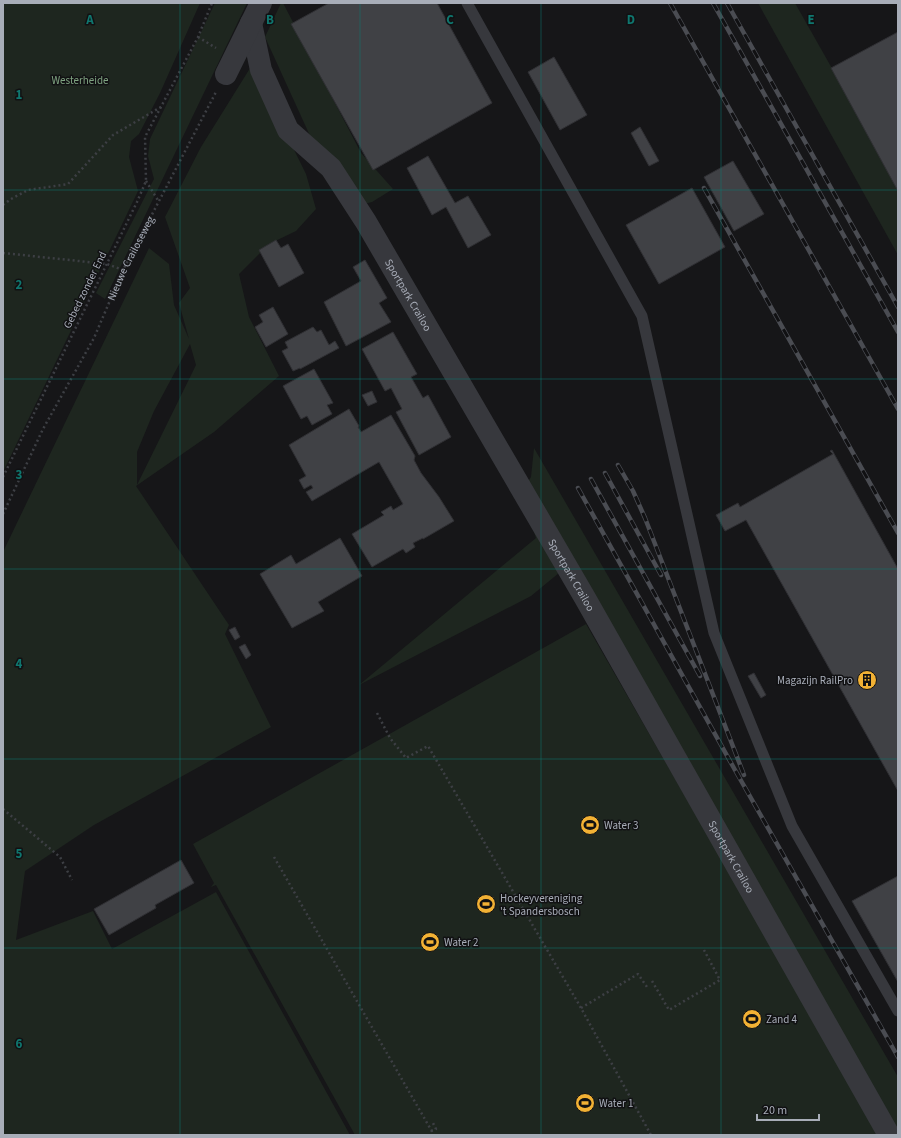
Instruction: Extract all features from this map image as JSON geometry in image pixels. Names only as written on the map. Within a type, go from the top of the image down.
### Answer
[{"type":"street","points":[[226,74],[261,3]]},
{"type":"street","name":"Sportpark Crailoo","points":[[251,23],[261,70],[288,130],[331,168],[366,222],[581,591],[889,1135]]},
{"type":"lane","points":[[467,3],[642,316],[714,633],[792,826],[898,1011]]},
{"type":"path","name":"Gebed zonder End","points":[[3,477],[146,181],[145,136],[198,37],[212,3]]},
{"type":"path","name":"Nieuwe Crailoseweg","points":[[3,514],[43,429],[94,338],[123,270],[226,74]]},
{"type":"path","points":[[3,205],[10,199],[28,190],[68,184],[113,135],[161,106]]},
{"type":"path","points":[[146,181],[159,202]]},
{"type":"path","points":[[3,253],[107,264],[123,270]]},
{"type":"path","points":[[377,713],[390,738],[406,758],[428,746],[581,1008],[652,1135]]},
{"type":"path","points":[[3,809],[60,857],[72,880]]},
{"type":"path","points":[[274,858],[434,1135]]},
{"type":"path","points":[[652,981],[668,1010],[720,980],[704,950]]},
{"type":"path","points":[[581,1008],[638,974],[647,987]]},
{"type":"path","points":[[432,1121],[436,1129],[432,1131]]},
{"type":"green space","name":"Westerheide","points":[[3,3],[200,3],[160,93],[139,134],[131,141],[129,157],[138,191],[3,472]]},
{"type":"green space","points":[[215,3],[247,3],[105,299],[96,293],[154,179],[148,156],[150,139]]},
{"type":"green space","points":[[281,3],[283,3],[361,153],[393,189],[372,202],[352,207],[337,195],[265,37]]},
{"type":"green space","points":[[758,3],[795,3],[898,185],[898,255]]},
{"type":"green space","points":[[252,65],[306,174],[316,209],[296,231],[269,244],[239,274],[249,317],[279,376],[214,432],[136,486],[229,625],[225,634],[271,727],[94,825],[25,871],[16,940],[93,911],[112,949],[216,892],[350,1135],[3,1135],[3,552],[149,248],[169,264],[174,305],[189,339],[179,303],[190,288],[165,217],[201,147]],"holes":[[[190,344],[196,365],[137,485],[137,452],[154,411]]]},
{"type":"green space","points":[[534,448],[898,1077],[898,1131],[565,568],[531,596],[359,685],[536,538],[521,492],[531,477]]},
{"type":"green space","name":"Hockeyvereniging 't Spandersbosch","points":[[586,624],[880,1135],[355,1135],[216,885],[211,887],[214,883],[193,844]]},
{"type":"building","points":[[329,3],[437,3],[492,103],[373,170],[291,24]]},
{"type":"building","points":[[898,32],[898,191],[831,68]]},
{"type":"building","points":[[554,57],[587,115],[560,130],[528,72]]},
{"type":"building","points":[[640,127],[659,161],[649,166],[631,133]]},
{"type":"building","points":[[428,156],[455,203],[468,196],[491,235],[468,248],[446,207],[432,215],[407,168]]},
{"type":"building","points":[[733,161],[764,214],[734,231],[704,177]]},
{"type":"building","points":[[692,188],[725,247],[659,284],[626,225]]},
{"type":"building","points":[[276,240],[281,248],[288,244],[304,273],[279,287],[259,250]]},
{"type":"building","points":[[365,260],[387,298],[379,303],[391,322],[346,346],[324,302],[361,281],[353,267]]},
{"type":"building","points":[[273,307],[288,334],[266,347],[255,327],[263,322],[259,315]]},
{"type":"building","points":[[313,327],[317,332],[321,330],[329,345],[335,341],[339,348],[300,369],[293,371],[282,351],[288,348],[285,342]]},
{"type":"building","points":[[393,332],[417,374],[411,377],[423,398],[428,395],[451,437],[419,455],[396,412],[402,409],[391,388],[385,391],[362,349]]},
{"type":"building","points":[[314,369],[333,403],[327,405],[332,414],[312,425],[307,416],[301,419],[283,386]]},
{"type":"building","points":[[372,391],[377,402],[368,406],[362,395]]},
{"type":"building","points":[[349,409],[361,432],[391,415],[415,456],[414,460],[421,473],[439,497],[454,521],[423,539],[413,543],[415,547],[406,553],[403,549],[372,567],[352,534],[384,515],[381,512],[391,506],[393,510],[403,504],[379,462],[312,501],[306,492],[313,488],[311,485],[304,489],[299,480],[306,476],[289,445]]},
{"type":"building","name":"Magazijn RailPro","points":[[832,450],[898,569],[898,791],[746,520],[725,531],[716,515],[738,503],[740,507],[833,454],[830,451]]},
{"type":"building","points":[[340,538],[362,576],[318,602],[324,611],[292,628],[260,574],[291,555],[296,564]]},
{"type":"building","points":[[235,627],[240,637],[235,640],[229,630]]},
{"type":"building","points":[[245,644],[251,655],[246,659],[239,647]]},
{"type":"building","points":[[754,673],[766,695],[761,698],[748,676]]},
{"type":"building","points":[[181,860],[194,883],[155,905],[156,908],[109,935],[94,909]]},
{"type":"building","points":[[898,876],[898,982],[852,901]]},
{"type":"railway","points":[[670,3],[898,409]]},
{"type":"railway","points":[[713,3],[898,332]]},
{"type":"railway","points":[[727,3],[898,307]]},
{"type":"railway","points":[[704,188],[898,533]]},
{"type":"railway","points":[[618,465],[633,491],[645,518],[744,775]]},
{"type":"railway","points":[[605,473],[661,575]]},
{"type":"railway","points":[[591,479],[700,676]]},
{"type":"railway","points":[[578,488],[735,770],[898,1057]]},
{"type":"place","name":"Magazijn RailPro","points":[[867,680]]},
{"type":"place","name":"Water 3","points":[[590,825]]},
{"type":"place","name":"Hockeyvereniging 't Spandersbosch","points":[[486,904]]},
{"type":"place","name":"Water 2","points":[[430,942]]},
{"type":"place","name":"Zand 4","points":[[752,1019]]},
{"type":"place","name":"Water 1","points":[[585,1103]]}]
